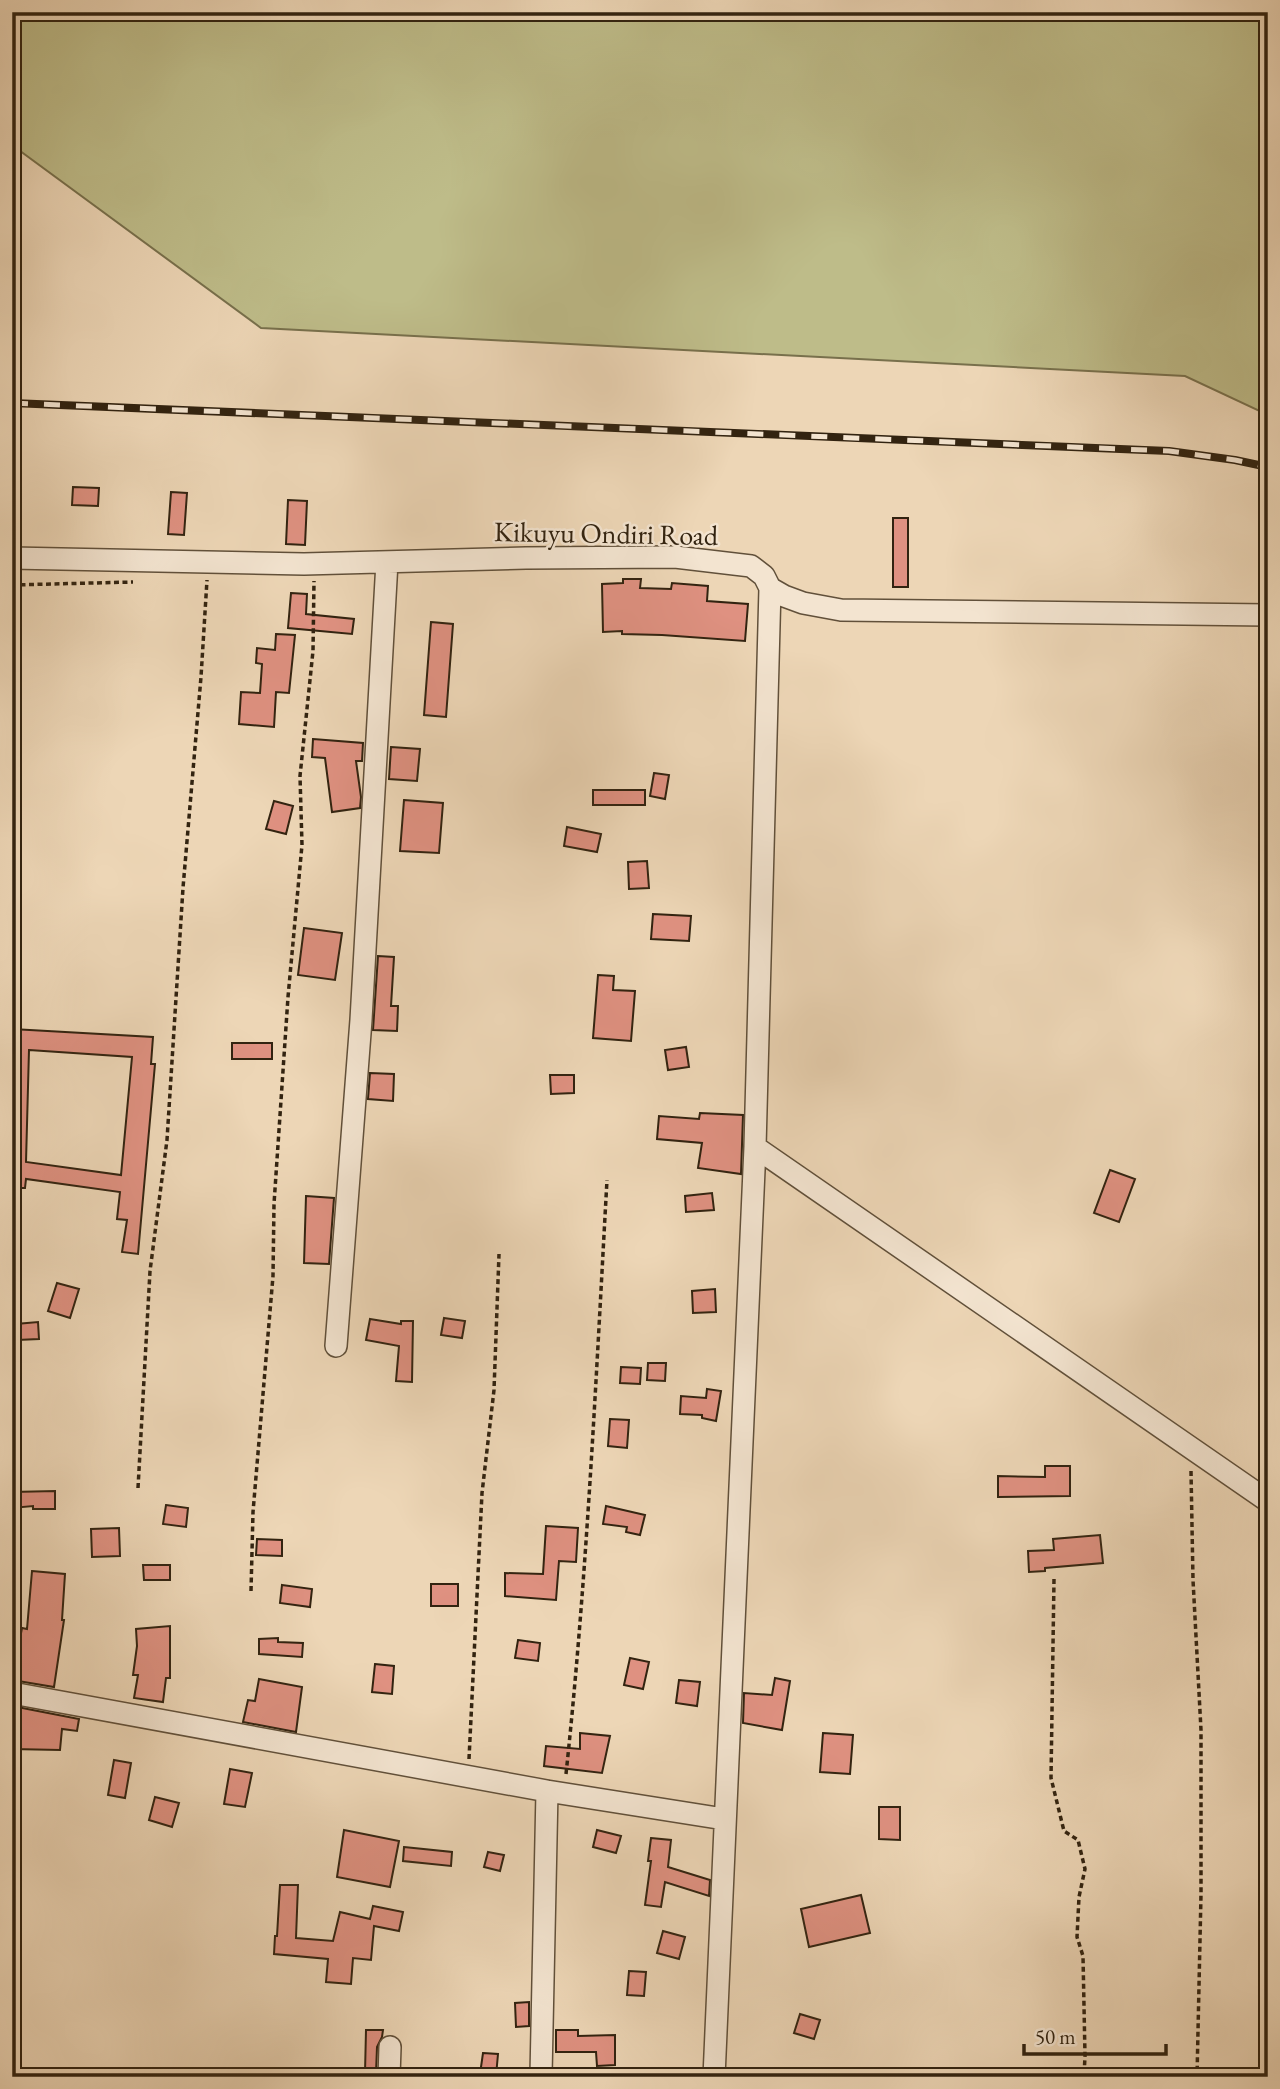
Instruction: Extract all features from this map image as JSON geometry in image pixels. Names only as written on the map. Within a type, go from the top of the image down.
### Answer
[{"type":"street","name":"Kikuyu Ondiri Road","points":[[12,558],[304,564],[675,557],[751,566],[764,576],[771,588],[784,596],[803,603],[841,610],[1268,615]]},
{"type":"street","points":[[336,1346],[361,1020],[387,562]]},
{"type":"street","points":[[714,2077],[755,1147],[771,588]]},
{"type":"street","points":[[755,1147],[1268,1501]]},
{"type":"street","points":[[12,1693],[555,1793],[724,1819]]},
{"type":"street","points":[[541,2075],[555,1793]]},
{"type":"street","points":[[389,2077],[390,2047]]},
{"type":"path","points":[[251,1591],[253,1512],[274,1276],[274,1204],[288,997],[302,845],[300,776],[313,651],[314,574]]},
{"type":"path","points":[[138,1488],[150,1271],[167,1140],[183,888],[208,580]]},
{"type":"path","points":[[12,585],[138,582]]},
{"type":"path","points":[[555,1793],[573,1705],[607,1180]]},
{"type":"path","points":[[468,1768],[482,1493],[494,1391],[499,1254]]},
{"type":"path","points":[[1191,1448],[1193,1580],[1201,1731],[1197,2077]]},
{"type":"path","points":[[1054,1579],[1051,1777],[1064,1831],[1078,1840],[1085,1869],[1079,1897],[1077,1937],[1083,1956],[1084,2077]]},
{"type":"shaded area","points":[[12,12],[1268,12],[1268,415],[1185,376],[261,328],[12,145]]},
{"type":"building","points":[[73,487],[99,488],[98,506],[72,505]]},
{"type":"building","points":[[171,492],[187,493],[184,535],[168,534]]},
{"type":"building","points":[[288,500],[307,501],[305,545],[286,544]]},
{"type":"building","points":[[893,518],[908,518],[908,587],[893,587]]},
{"type":"building","points":[[623,579],[641,579],[640,588],[671,589],[672,583],[708,586],[707,601],[748,604],[745,641],[622,634],[622,631],[603,632],[602,584],[623,583]]},
{"type":"building","points":[[291,593],[307,594],[306,614],[354,619],[352,634],[288,628]]},
{"type":"building","points":[[431,622],[453,624],[446,717],[424,715]]},
{"type":"building","points":[[276,634],[295,635],[289,693],[276,692],[274,727],[239,724],[241,692],[260,693],[262,664],[256,663],[257,648],[275,650]]},
{"type":"building","points":[[313,739],[363,743],[362,761],[356,761],[360,808],[332,812],[325,758],[312,757]]},
{"type":"building","points":[[391,747],[420,749],[417,781],[389,779]]},
{"type":"building","points":[[654,773],[669,775],[665,799],[650,796]]},
{"type":"building","points":[[593,790],[645,790],[645,805],[593,805]]},
{"type":"building","points":[[404,800],[443,803],[439,853],[400,851]]},
{"type":"building","points":[[274,801],[293,806],[286,834],[266,829]]},
{"type":"building","points":[[567,827],[601,834],[597,852],[564,846]]},
{"type":"building","points":[[647,861],[649,888],[629,889],[628,862]]},
{"type":"building","points":[[653,914],[691,916],[689,941],[651,939]]},
{"type":"building","points":[[304,928],[342,933],[335,980],[298,975]]},
{"type":"building","points":[[378,956],[394,957],[391,1006],[398,1006],[397,1031],[373,1030]]},
{"type":"building","points":[[598,975],[614,976],[613,990],[635,991],[631,1041],[593,1038]]},
{"type":"building","points":[[12,1029],[153,1037],[151,1064],[155,1064],[138,1254],[122,1252],[127,1220],[117,1219],[120,1192],[26,1179],[25,1188],[12,1188]],"holes":[[[29,1050],[132,1057],[121,1175],[26,1162]]]},
{"type":"building","points":[[232,1043],[272,1043],[272,1059],[232,1059]]},
{"type":"building","points":[[686,1047],[689,1067],[668,1070],[665,1050]]},
{"type":"building","points":[[370,1073],[394,1074],[393,1101],[368,1099]]},
{"type":"building","points":[[550,1075],[574,1075],[574,1093],[551,1094]]},
{"type":"building","points":[[700,1113],[743,1115],[741,1174],[698,1168],[702,1143],[657,1139],[659,1116],[699,1119]]},
{"type":"building","points":[[1110,1170],[1135,1179],[1119,1222],[1094,1213]]},
{"type":"building","points":[[712,1193],[714,1210],[686,1212],[685,1196]]},
{"type":"building","points":[[306,1196],[334,1198],[329,1264],[304,1263]]},
{"type":"building","points":[[57,1283],[79,1289],[70,1318],[48,1311]]},
{"type":"building","points":[[715,1289],[716,1312],[693,1313],[692,1291]]},
{"type":"building","points":[[444,1318],[465,1321],[462,1338],[441,1335]]},
{"type":"building","points":[[370,1319],[401,1324],[401,1321],[413,1321],[412,1382],[396,1381],[399,1346],[366,1340]]},
{"type":"building","points":[[38,1322],[39,1339],[17,1340],[16,1324]]},
{"type":"building","points":[[648,1363],[666,1363],[665,1381],[647,1380]]},
{"type":"building","points":[[621,1367],[641,1368],[640,1384],[620,1383]]},
{"type":"building","points":[[707,1389],[721,1391],[716,1421],[702,1418],[702,1415],[680,1414],[681,1396],[706,1398]]},
{"type":"building","points":[[610,1419],[629,1420],[627,1448],[608,1446]]},
{"type":"building","points":[[1045,1466],[1070,1466],[1070,1496],[998,1497],[998,1476],[1045,1477]]},
{"type":"building","points":[[55,1491],[55,1509],[33,1509],[33,1506],[12,1508],[12,1492]]},
{"type":"building","points":[[166,1505],[188,1508],[186,1527],[163,1524]]},
{"type":"building","points":[[606,1506],[645,1515],[640,1535],[626,1532],[627,1527],[603,1524]]},
{"type":"building","points":[[546,1526],[578,1528],[576,1562],[559,1561],[556,1600],[505,1596],[505,1573],[543,1574]]},
{"type":"building","points":[[119,1528],[120,1556],[92,1557],[91,1529]]},
{"type":"building","points":[[1100,1535],[1103,1563],[1029,1572],[1028,1551],[1054,1550],[1053,1539]]},
{"type":"building","points":[[257,1539],[282,1540],[282,1556],[256,1555]]},
{"type":"building","points":[[143,1565],[170,1565],[170,1580],[144,1580]]},
{"type":"building","points":[[32,1571],[65,1574],[64,1620],[54,1687],[12,1680],[22,1628],[27,1629]]},
{"type":"building","points":[[431,1584],[458,1584],[458,1606],[431,1606]]},
{"type":"building","points":[[282,1585],[312,1589],[310,1607],[280,1603]]},
{"type":"building","points":[[170,1626],[170,1678],[166,1678],[163,1702],[134,1698],[138,1675],[133,1675],[137,1646],[136,1629]]},
{"type":"building","points":[[278,1638],[278,1642],[303,1643],[302,1657],[259,1654],[259,1639]]},
{"type":"building","points":[[518,1640],[540,1643],[538,1661],[515,1658]]},
{"type":"building","points":[[630,1658],[649,1662],[643,1689],[624,1685]]},
{"type":"building","points":[[375,1664],[394,1666],[392,1694],[372,1692]]},
{"type":"building","points":[[775,1678],[790,1681],[782,1730],[743,1723],[744,1693],[772,1695]]},
{"type":"building","points":[[259,1679],[302,1687],[296,1732],[243,1722],[248,1700],[255,1701]]},
{"type":"building","points":[[679,1680],[700,1682],[697,1706],[676,1703]]},
{"type":"building","points":[[12,1706],[79,1719],[77,1731],[62,1729],[60,1750],[12,1749]]},
{"type":"building","points":[[580,1733],[610,1736],[602,1773],[544,1766],[546,1746],[580,1749]]},
{"type":"building","points":[[823,1733],[853,1735],[850,1774],[820,1772]]},
{"type":"building","points":[[114,1760],[131,1763],[125,1798],[108,1795]]},
{"type":"building","points":[[230,1769],[252,1773],[245,1807],[224,1804]]},
{"type":"building","points":[[155,1797],[179,1803],[172,1827],[149,1820]]},
{"type":"building","points":[[879,1807],[900,1807],[900,1840],[879,1839]]},
{"type":"building","points":[[344,1830],[399,1841],[390,1887],[337,1877]]},
{"type":"building","points":[[597,1830],[621,1836],[616,1853],[593,1847]]},
{"type":"building","points":[[651,1838],[671,1840],[668,1867],[710,1880],[709,1896],[665,1882],[661,1907],[645,1905]]},
{"type":"building","points":[[404,1847],[452,1852],[451,1866],[403,1861]]},
{"type":"building","points":[[488,1852],[504,1855],[500,1871],[484,1867]]},
{"type":"building","points":[[280,1885],[298,1885],[296,1938],[333,1941],[340,1912],[370,1919],[373,1906],[403,1912],[399,1931],[374,1926],[371,1960],[353,1958],[351,1984],[326,1982],[328,1959],[274,1954]]},
{"type":"building","points":[[861,1895],[870,1933],[809,1947],[801,1909]]},
{"type":"building","points":[[663,1931],[685,1937],[679,1959],[657,1953]]},
{"type":"building","points":[[629,1971],[646,1972],[644,1996],[627,1995]]},
{"type":"building","points":[[529,2002],[529,2026],[516,2027],[515,2003]]},
{"type":"building","points":[[800,2014],[820,2020],[814,2039],[794,2033]]},
{"type":"building","points":[[366,2030],[383,2030],[377,2047],[376,2073],[365,2073]]},
{"type":"building","points":[[556,2030],[578,2030],[578,2036],[615,2035],[615,2065],[597,2066],[596,2052],[556,2052]]},
{"type":"building","points":[[483,2053],[498,2054],[496,2076],[480,2074]]},
{"type":"railway","points":[[12,403],[1169,451],[1268,467]]}]
